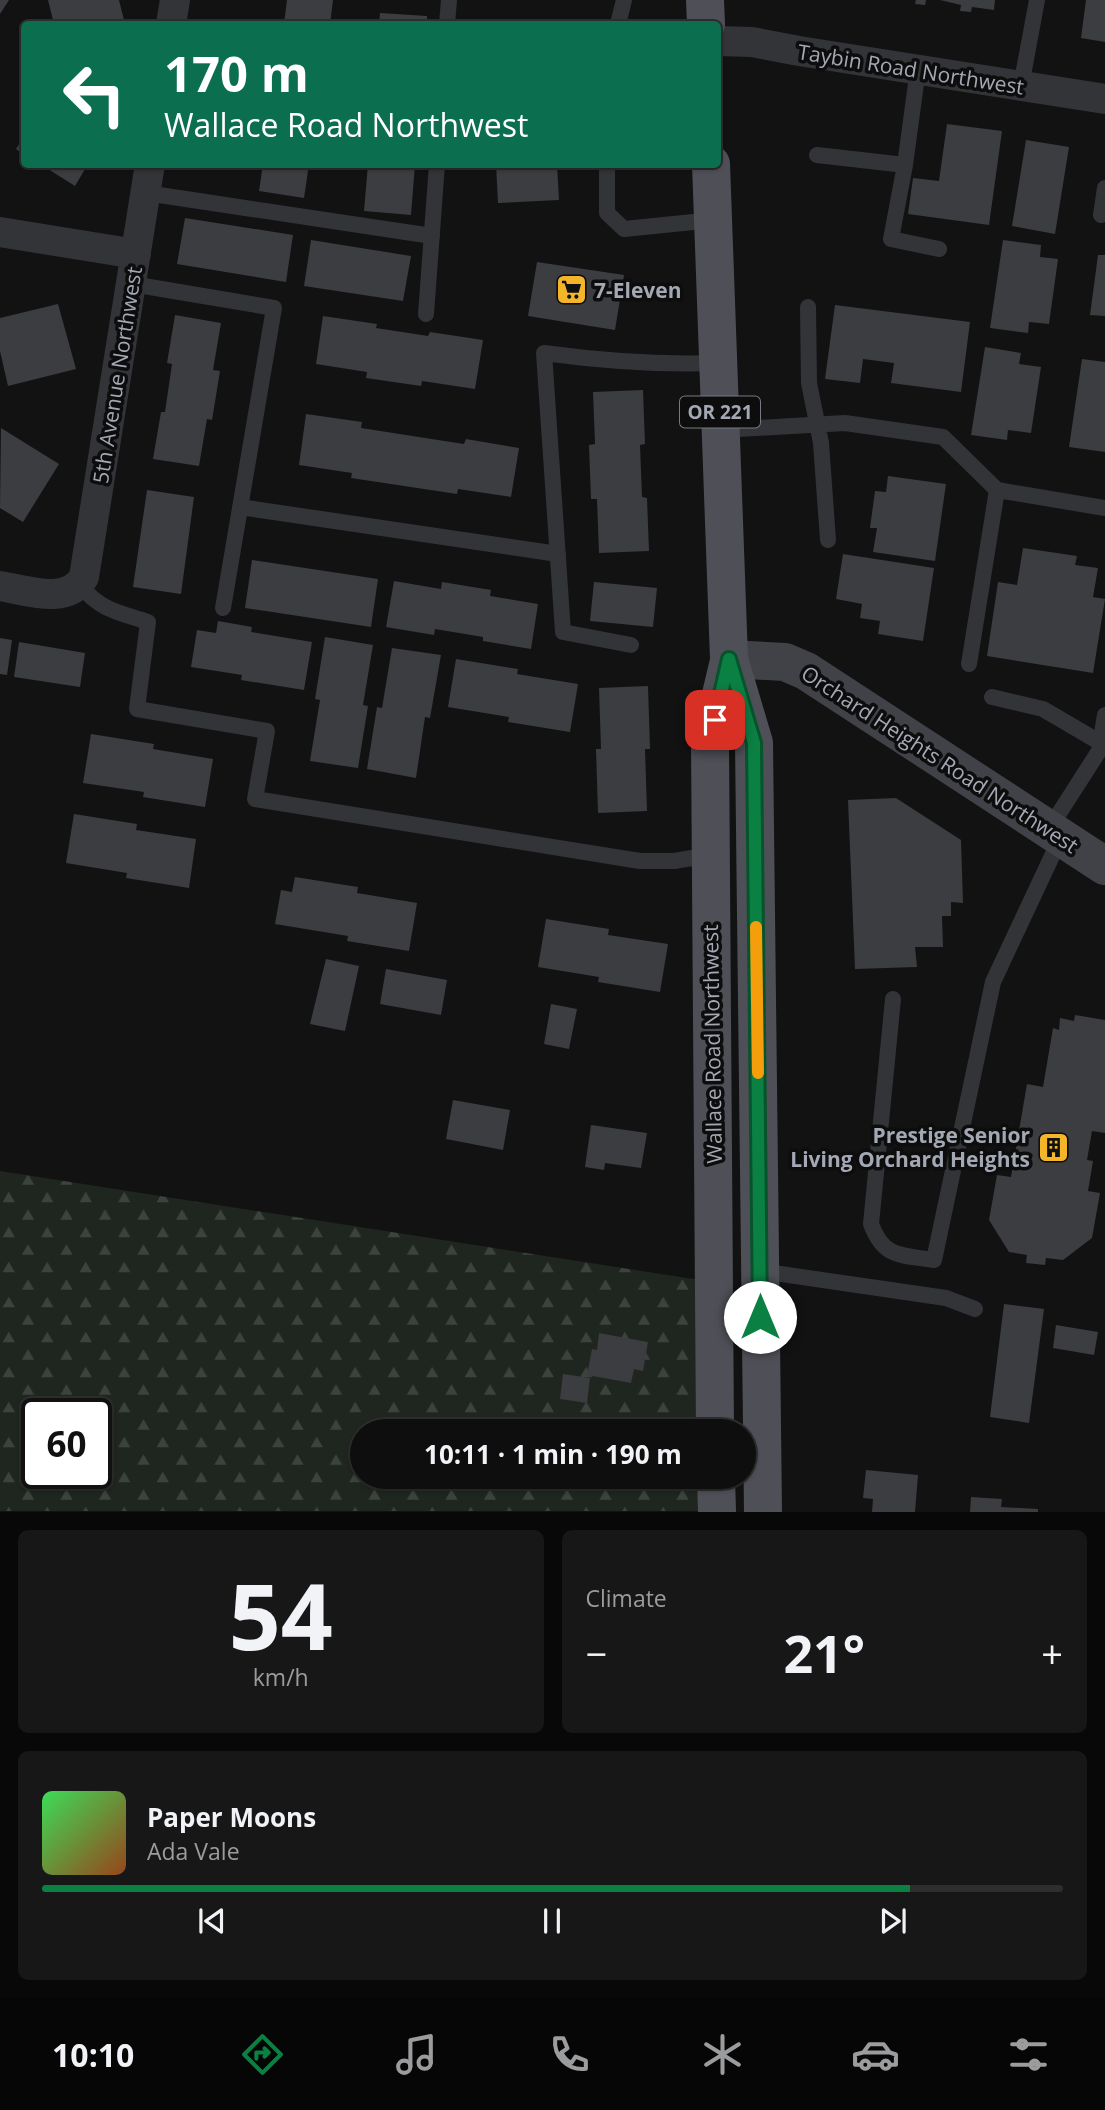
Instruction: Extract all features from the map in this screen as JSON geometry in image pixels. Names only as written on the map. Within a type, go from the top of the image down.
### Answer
[{"type":"main road","points":[[705,0],[706,21]]},
{"type":"main road","name":"Wallace Road Northwest","points":[[711,168],[729,659],[754,743],[763,1511]]},
{"type":"main road","name":"Wallace Road Northwest","points":[[715,1419],[710,741],[729,659]]},
{"type":"main road","name":"Orchard Heights Road Northwest","points":[[729,659],[785,662],[806,671],[1105,866]]},
{"type":"main road","points":[[716,1489],[717,1511]]},
{"type":"street","points":[[172,21],[175,0]]},
{"type":"street","name":"Taybin Road Northwest","points":[[721,41],[752,42],[1105,99]]},
{"type":"street","name":"5th Avenue Northwest","points":[[79,585],[84,577],[148,179]]},
{"type":"street","points":[[0,232],[136,254]]},
{"type":"street","points":[[0,586],[59,595],[79,585]]},
{"type":"lane","points":[[447,21],[449,0]]},
{"type":"lane","points":[[619,21],[624,0]]},
{"type":"lane","points":[[1021,86],[1037,0]]},
{"type":"lane","points":[[918,69],[905,165],[893,216],[891,239],[939,249]]},
{"type":"lane","points":[[817,155],[905,165]]},
{"type":"lane","points":[[426,314],[437,168]]},
{"type":"lane","points":[[607,168],[607,213],[624,229],[713,220]]},
{"type":"lane","points":[[148,179],[432,236]]},
{"type":"lane","points":[[1101,215],[1105,188]]},
{"type":"lane","points":[[132,284],[274,308],[223,608]]},
{"type":"lane","points":[[808,307],[809,383],[821,443],[828,540]]},
{"type":"lane","points":[[631,645],[563,632],[544,353],[623,363],[719,363]]},
{"type":"lane","points":[[721,430],[845,423],[943,437],[997,490],[1105,508]]},
{"type":"lane","points":[[969,664],[997,490]]},
{"type":"lane","points":[[240,507],[558,554]]},
{"type":"lane","points":[[79,585],[93,601],[103,607],[148,622],[137,709],[267,731],[255,799],[640,861],[674,861],[710,855]]},
{"type":"lane","points":[[992,697],[1043,709],[1101,743]]},
{"type":"lane","points":[[893,999],[871,1224],[877,1240],[893,1254],[934,1259],[993,982],[1055,833],[1096,758],[1105,715]]},
{"type":"lane","points":[[760,1271],[946,1298],[975,1310]]},
{"type":"green space","points":[[0,1171],[706,1281],[719,1419],[350,1419],[350,1489],[721,1489],[722,1511],[0,1511]]},
{"type":"building","points":[[0,0],[9,0],[0,14]]},
{"type":"building","points":[[48,0],[119,0],[124,21],[53,21]]},
{"type":"building","points":[[287,0],[333,0],[330,21],[284,21]]},
{"type":"building","points":[[916,0],[926,0],[925,5],[915,4]]},
{"type":"building","points":[[940,0],[995,0],[994,10],[972,7],[971,12],[960,11],[961,5]]},
{"type":"building","points":[[1086,0],[1105,0],[1105,42],[1081,38]]},
{"type":"building","points":[[380,13],[427,16],[427,21],[379,21]]},
{"type":"building","points":[[947,124],[1002,131],[989,225],[908,214],[913,178],[939,181]]},
{"type":"building","points":[[1026,140],[1069,147],[1055,234],[1012,226]]},
{"type":"building","points":[[46,168],[86,168],[75,186]]},
{"type":"building","points":[[262,168],[308,168],[304,198],[259,191]]},
{"type":"building","points":[[368,168],[415,168],[411,215],[364,211]]},
{"type":"building","points":[[496,168],[557,168],[559,200],[498,203]]},
{"type":"building","points":[[185,218],[293,235],[286,282],[177,264]]},
{"type":"building","points":[[311,240],[411,256],[403,301],[304,286]]},
{"type":"building","points":[[1003,240],[1041,245],[1040,257],[1058,259],[1049,324],[1029,322],[1028,333],[990,328]]},
{"type":"building","points":[[1098,255],[1105,255],[1105,316],[1090,315]]},
{"type":"building","points":[[537,262],[624,275],[615,330],[528,316]]},
{"type":"building","points":[[58,304],[76,369],[8,386],[0,351],[0,318]]},
{"type":"building","points":[[835,305],[970,322],[961,392],[891,383],[894,363],[863,359],[860,383],[825,379]]},
{"type":"building","points":[[175,315],[221,323],[213,370],[220,371],[212,420],[207,419],[199,466],[153,459],[161,412],[165,412],[172,364],[167,363]]},
{"type":"building","points":[[323,316],[377,324],[376,328],[428,336],[430,332],[483,340],[475,389],[422,381],[421,386],[366,378],[367,372],[316,364]]},
{"type":"building","points":[[985,347],[1021,353],[1019,364],[1041,367],[1031,433],[1008,430],[1007,440],[971,435]]},
{"type":"building","points":[[1082,359],[1105,362],[1105,452],[1069,447]]},
{"type":"building","points":[[643,390],[645,444],[640,445],[642,497],[647,498],[649,551],[599,553],[597,499],[591,499],[589,445],[595,444],[593,392]]},
{"type":"building","points":[[306,414],[362,422],[361,428],[464,444],[466,439],[519,448],[511,497],[458,489],[457,494],[351,478],[352,473],[299,465]]},
{"type":"building","points":[[1,428],[59,464],[23,522],[0,508]]},
{"type":"building","points":[[888,476],[946,484],[935,561],[873,552],[877,528],[870,528],[875,491],[886,492]]},
{"type":"building","points":[[147,490],[194,497],[181,594],[133,587]]},
{"type":"building","points":[[1023,548],[1077,556],[1075,565],[1098,568],[1093,597],[1105,599],[1093,673],[987,656],[998,582],[1017,585]]},
{"type":"building","points":[[843,554],[934,568],[923,641],[878,634],[880,621],[860,618],[862,604],[836,599]]},
{"type":"building","points":[[252,560],[378,579],[371,627],[245,608]]},
{"type":"building","points":[[394,581],[441,589],[442,582],[491,590],[490,596],[538,604],[531,649],[435,629],[434,635],[386,627]]},
{"type":"building","points":[[594,582],[657,588],[653,627],[590,621]]},
{"type":"building","points":[[218,621],[252,627],[251,632],[312,642],[304,690],[241,680],[242,675],[191,667],[197,630],[216,633]]},
{"type":"building","points":[[325,637],[373,645],[363,705],[368,706],[358,768],[310,761],[320,700],[315,699]]},
{"type":"building","points":[[0,638],[12,640],[7,675],[0,674]]},
{"type":"building","points":[[19,642],[85,653],[80,687],[14,677]]},
{"type":"building","points":[[392,648],[441,655],[430,718],[425,717],[416,778],[367,769],[377,707],[382,708]]},
{"type":"building","points":[[456,659],[518,669],[517,674],[578,684],[570,732],[508,722],[509,717],[448,707]]},
{"type":"building","points":[[648,686],[650,749],[645,749],[647,811],[598,813],[596,749],[601,749],[599,688]]},
{"type":"building","points":[[91,734],[154,744],[153,749],[213,759],[205,807],[143,797],[144,792],[83,783]]},
{"type":"building","points":[[896,798],[961,840],[963,903],[951,902],[951,916],[942,916],[943,947],[915,947],[917,967],[855,969],[848,800]]},
{"type":"building","points":[[74,814],[137,824],[136,830],[196,839],[189,888],[126,878],[127,873],[66,863]]},
{"type":"building","points":[[295,877],[358,887],[357,893],[417,903],[409,951],[347,941],[348,936],[275,924],[281,890],[292,892]]},
{"type":"building","points":[[546,919],[609,929],[608,935],[668,944],[660,992],[598,982],[599,977],[538,967]]},
{"type":"building","points":[[326,959],[359,966],[345,1031],[310,1024]]},
{"type":"building","points":[[386,969],[447,980],[441,1015],[380,1004]]},
{"type":"building","points":[[551,1004],[577,1009],[569,1049],[544,1044]]},
{"type":"building","name":"Prestige Senior Living Orchard Heights","points":[[1075,1015],[1105,1020],[1105,1133],[1092,1131],[1087,1160],[1093,1161],[1088,1191],[1100,1193],[1092,1238],[1063,1260],[1046,1258],[1045,1265],[1026,1263],[1027,1255],[1009,1252],[989,1220],[997,1175],[1011,1177],[1027,1084],[1043,1087],[1053,1028],[1059,1030],[1060,1018],[1074,1021]]},
{"type":"building","points":[[453,1100],[510,1110],[503,1150],[446,1139]]},
{"type":"building","points":[[591,1125],[647,1133],[641,1168],[605,1163],[604,1170],[585,1167]]},
{"type":"building","points":[[1004,1304],[1044,1309],[1029,1423],[990,1417]]},
{"type":"building","points":[[1056,1325],[1098,1332],[1094,1355],[1053,1348]]},
{"type":"building","points":[[599,1333],[648,1342],[643,1371],[634,1369],[631,1383],[587,1375],[592,1349],[597,1350]]},
{"type":"building","points":[[563,1374],[590,1378],[587,1403],[560,1399]]},
{"type":"building","points":[[866,1470],[918,1475],[915,1512],[872,1512],[873,1499],[863,1498]]},
{"type":"building","points":[[971,1497],[1002,1499],[1001,1507],[1038,1509],[1038,1512],[970,1512]]},
{"type":"slow traffic","points":[[756,927],[758,1073]]},
{"type":"place","name":"7-Eleven","points":[[571,290]]},
{"type":"place","name":"Prestige Senior Living Orchard Heights","points":[[1053,1147]]},
{"type":"route","points":[[715,720],[729,659],[754,743],[760,1317]]}]
